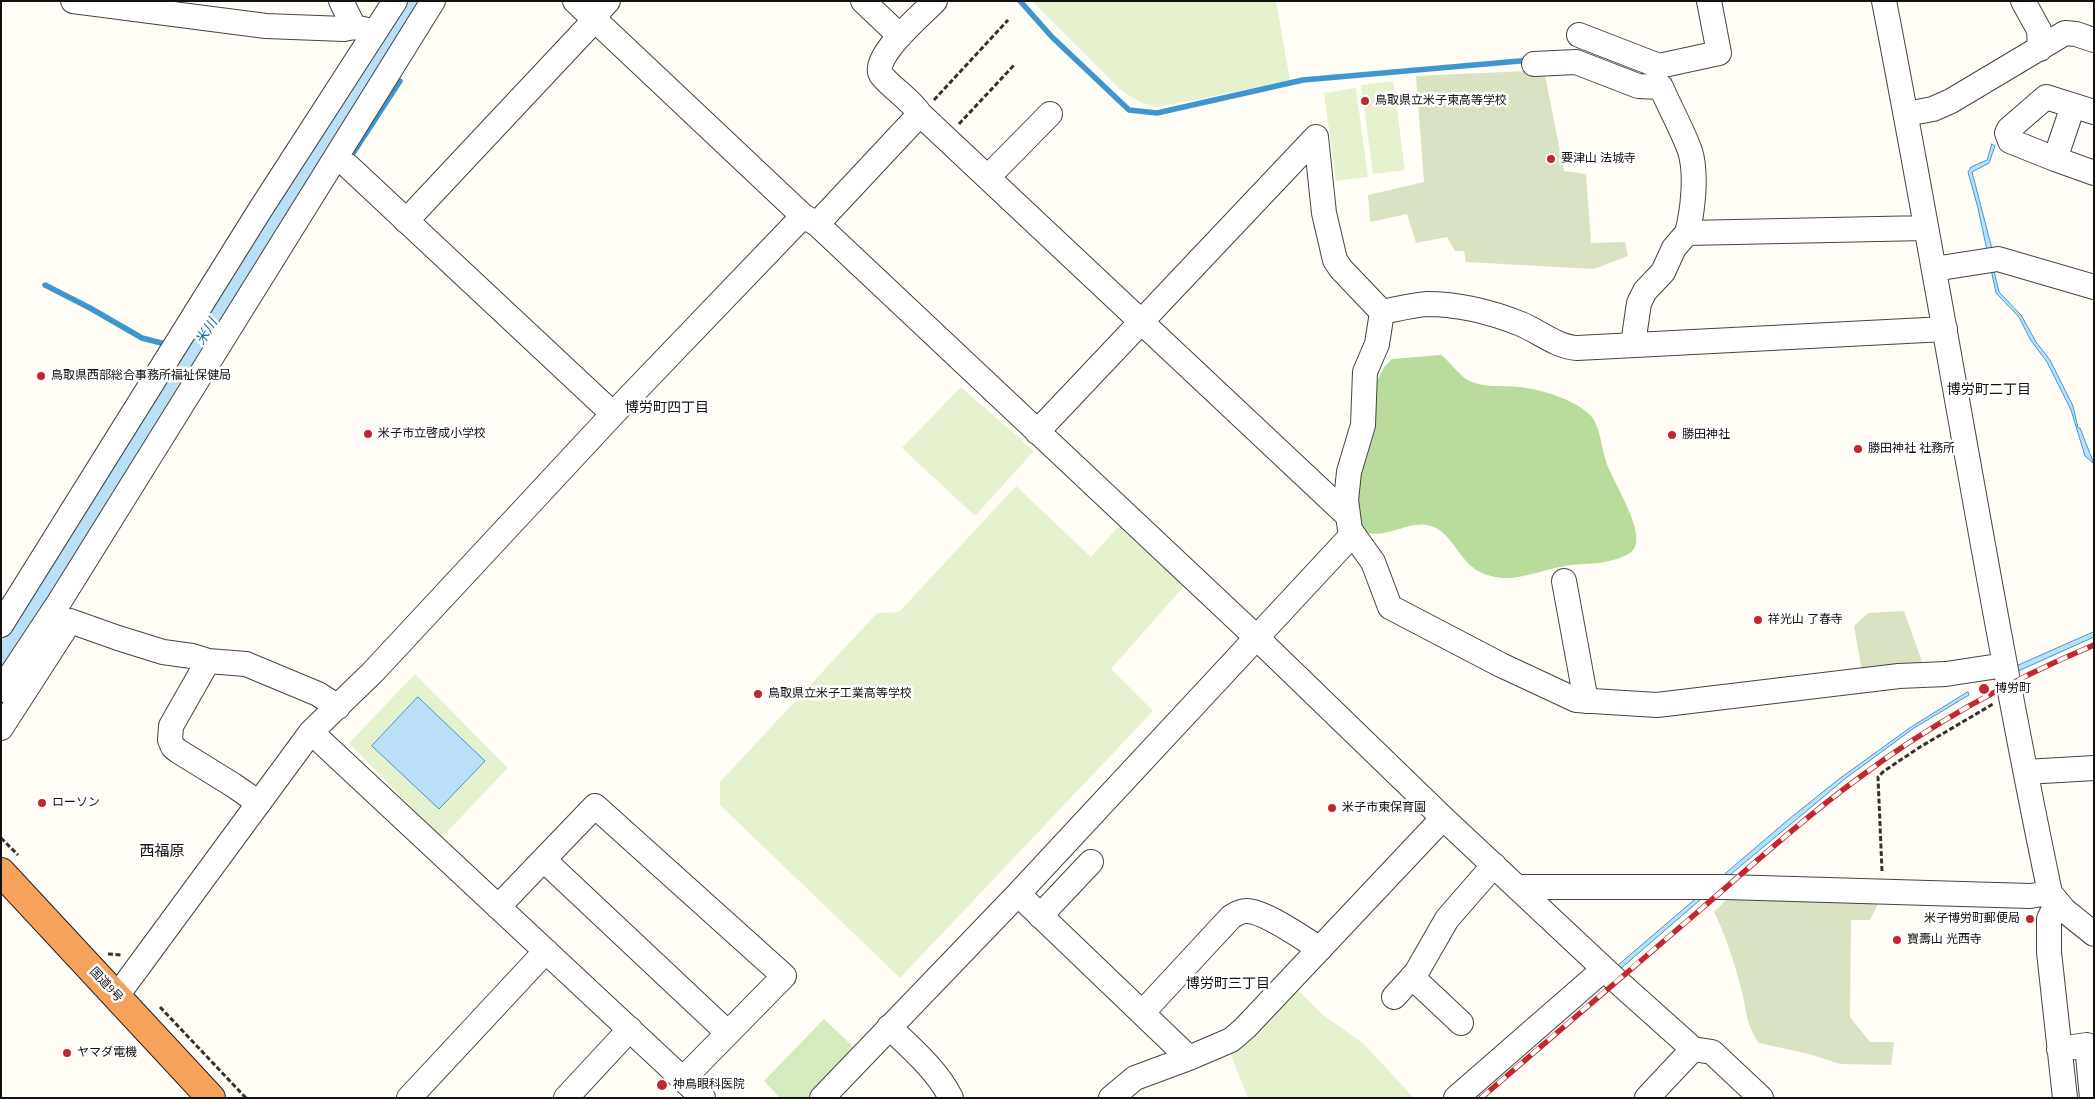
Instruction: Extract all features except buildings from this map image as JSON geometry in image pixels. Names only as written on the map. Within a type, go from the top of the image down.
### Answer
[{"type":"highway","name":"国道9号","points":[[10,864],[116,997],[210,1098]]},
{"type":"street","points":[[73,1],[266,26],[344,29],[354,27],[376,31]]},
{"type":"street","points":[[341,1],[354,27]]},
{"type":"street","points":[[1,625],[260,210],[395,1]]},
{"type":"street","points":[[3,688],[58,604],[433,1]]},
{"type":"street","points":[[575,1],[601,10],[810,220],[1256,637],[1443,818],[1518,887],[1601,972]]},
{"type":"street","points":[[863,1],[900,36]]},
{"type":"street","points":[[936,1],[900,36],[882,57],[880,72],[914,105],[920,114],[1141,321],[1350,525],[1374,562],[1390,607],[1533,681],[1576,700],[1657,705],[1898,676],[2006,671]]},
{"type":"street","points":[[1579,35],[1659,66],[1719,53],[1709,1]]},
{"type":"street","points":[[1884,1],[2006,671],[2054,898],[2048,934],[2065,1098]]},
{"type":"street","points":[[2023,1],[2039,30],[2040,49]]},
{"type":"street","points":[[406,221],[590,25],[601,10]]},
{"type":"street","points":[[1906,114],[1933,109],[1952,102],[2065,34],[2076,34],[2094,40]]},
{"type":"street","points":[[1534,64],[1576,62],[1638,86],[1661,87],[1690,153],[1693,170],[1692,214],[1687,233],[1674,248],[1663,272],[1645,291],[1639,303],[1632,344]]},
{"type":"street","points":[[2055,159],[2083,109],[2046,97],[2013,125],[2007,133],[2010,141],[2055,159],[2094,173]]},
{"type":"street","points":[[116,997],[311,732],[373,672],[613,414],[920,114]]},
{"type":"street","points":[[988,177],[1050,114]]},
{"type":"street","points":[[1037,432],[1316,137],[1324,213],[1335,260],[1341,269],[1382,312]]},
{"type":"street","points":[[348,166],[613,414]]},
{"type":"street","points":[[1687,233],[1926,228]]},
{"type":"street","points":[[1934,269],[1998,259],[2094,286]]},
{"type":"street","points":[[1382,312],[1426,304],[1457,306],[1495,315],[1521,324],[1572,348],[1945,329]]},
{"type":"street","points":[[822,1098],[1018,894],[1256,637],[1350,525],[1346,487],[1363,424],[1364,380],[1377,344],[1382,312]]},
{"type":"street","points":[[1564,581],[1586,701]]},
{"type":"street","points":[[1,728],[70,620],[154,649],[208,661],[246,664],[318,694],[338,707]]},
{"type":"street","points":[[208,661],[171,726],[170,740],[173,747],[178,751],[233,784],[259,803]]},
{"type":"street","points":[[311,732],[703,1098]]},
{"type":"street","points":[[2026,772],[2094,768]]},
{"type":"street","points":[[498,907],[595,806],[784,976],[683,1079]]},
{"type":"street","points":[[1111,1098],[1135,1078],[1231,1040],[1245,1028],[1443,818]]},
{"type":"street","points":[[544,860],[728,1033]]},
{"type":"street","points":[[1040,916],[1091,862]]},
{"type":"street","points":[[1394,997],[1412,977],[1447,919],[1494,865]]},
{"type":"street","points":[[1518,887],[1712,887],[2030,896],[2054,898],[2094,934]]},
{"type":"street","points":[[1018,894],[1189,1058]]},
{"type":"street","points":[[1142,1013],[1231,917],[1238,912],[1252,912],[1264,916],[1320,949]]},
{"type":"street","points":[[409,1098],[546,951]]},
{"type":"street","points":[[1576,956],[1601,972],[1703,1050],[1761,1098]]},
{"type":"street","points":[[1456,1098],[1601,972]]},
{"type":"street","points":[[1412,977],[1461,1023]]},
{"type":"street","points":[[889,1027],[919,1056],[951,1098]]},
{"type":"street","points":[[566,1098],[630,1029]]},
{"type":"street","points":[[2059,1049],[2087,1045],[2092,1098]]},
{"type":"street","points":[[1648,1098],[1703,1050]]},
{"type":"path","points":[[920,114],[1008,20]]},
{"type":"path","points":[[946,138],[1015,64]]},
{"type":"path","points":[[1882,875],[1878,777],[1920,747],[1997,702]]},
{"type":"path","points":[[1,838],[10,864]]},
{"type":"path","points":[[104,951],[111,955],[124,954]]},
{"type":"path","points":[[155,1002],[246,1098]]},
{"type":"green space","points":[[1032,1],[1276,1],[1290,81],[1157,107],[1142,103],[1123,92]]},
{"type":"green space","name":"要津山 法城寺","points":[[1526,71],[1545,75],[1564,171],[1586,174],[1591,243],[1625,242],[1628,256],[1594,269],[1466,262],[1464,251],[1455,251],[1447,237],[1416,243],[1407,214],[1370,222],[1368,195],[1424,182],[1416,76]]},
{"type":"green space","points":[[1393,81],[1405,170],[1373,174],[1361,85]]},
{"type":"green space","points":[[1356,88],[1368,177],[1336,181],[1324,93]]},
{"type":"green space","points":[[1441,355],[1472,382],[1489,386],[1512,386],[1546,392],[1567,400],[1585,410],[1591,416],[1597,427],[1612,476],[1632,519],[1636,539],[1635,547],[1631,552],[1623,557],[1607,562],[1577,564],[1519,577],[1500,578],[1480,572],[1472,566],[1446,536],[1431,526],[1414,525],[1390,532],[1373,534],[1365,532],[1357,514],[1360,478],[1377,381],[1384,367],[1392,359]]},
{"type":"green space","points":[[961,387],[1034,451],[975,516],[902,448]]},
{"type":"green space","points":[[1016,486],[1091,557],[1119,526],[1184,586],[1111,669],[1153,711],[900,978],[720,805],[720,782],[877,613],[899,612]]},
{"type":"green space","points":[[1904,611],[1925,670],[1862,671],[1854,626],[1868,613]]},
{"type":"green space","points":[[415,674],[508,768],[441,838],[349,743]]},
{"type":"green space","points":[[1729,897],[1879,902],[1870,920],[1851,920],[1850,1017],[1870,1042],[1894,1042],[1891,1065],[1840,1064],[1809,1054],[1759,1043],[1746,1015],[1734,964],[1714,912]]},
{"type":"green space","points":[[1299,991],[1323,1015],[1363,1043],[1414,1098],[1248,1098],[1228,1048]]},
{"type":"green space","points":[[824,1019],[857,1050],[811,1098],[780,1098],[764,1081]]},
{"type":"water","points":[[1992,144],[1995,146],[1989,163],[1972,172],[1992,249],[1993,267],[1999,292],[2021,315],[2036,342],[2050,360],[2073,406],[2078,428],[2080,428],[2094,464],[2085,456],[2071,410],[2047,362],[2030,339],[2019,317],[1996,293],[1978,208],[1968,172],[1971,167],[1987,160]]},
{"type":"water","points":[[2094,632],[2094,637],[2016,672],[1996,675]]},
{"type":"water","points":[[1968,692],[1969,695],[1914,728],[1846,778],[1619,970],[1604,977],[1789,819],[1839,779],[1911,727]]},
{"type":"water","points":[[418,697],[485,761],[439,809],[372,746]]},
{"type":"waterway","name":"米川","points":[[1,662],[413,1]]},
{"type":"waterway","points":[[1020,1],[1052,37],[1129,110],[1157,113],[1303,80],[1531,60]]},
{"type":"waterway","points":[[348,161],[400,81]]},
{"type":"waterway","points":[[45,285],[142,338],[165,344]]},
{"type":"railway","points":[[1481,1098],[1778,842],[1887,757],[1944,721],[2002,688],[2094,645]]},
{"type":"place","name":"鳥取県立米子東高等学校","points":[[1365,101]]},
{"type":"place","name":"要津山 法城寺","points":[[1551,159]]},
{"type":"place","name":"鳥取県西部総合事務所福祉保健局","points":[[41,376]]},
{"type":"place","name":"米子市立啓成小学校","points":[[368,434]]},
{"type":"place","name":"勝田神社","points":[[1672,435]]},
{"type":"place","name":"勝田神社 社務所","points":[[1858,449]]},
{"type":"place","name":"祥光山 了春寺","points":[[1758,620]]},
{"type":"place","name":"博労町","points":[[1984,689]]},
{"type":"place","name":"鳥取県立米子工業高等学校","points":[[758,694]]},
{"type":"place","name":"ローソン","points":[[42,803]]},
{"type":"place","name":"米子市東保育園","points":[[1332,808]]},
{"type":"place","name":"米子博労町郵便局","points":[[2030,919]]},
{"type":"place","name":"寶壽山 光西寺","points":[[1897,940]]},
{"type":"place","name":"ヤマダ電機","points":[[67,1053]]},
{"type":"place","name":"神鳥眼科医院","points":[[662,1085]]},
{"type":"district","name":"博労町二丁目","points":[[1989,390]]},
{"type":"district","name":"博労町四丁目","points":[[667,408]]},
{"type":"district","name":"西福原","points":[[162,852]]},
{"type":"district","name":"博労町三丁目","points":[[1228,984]]}]
